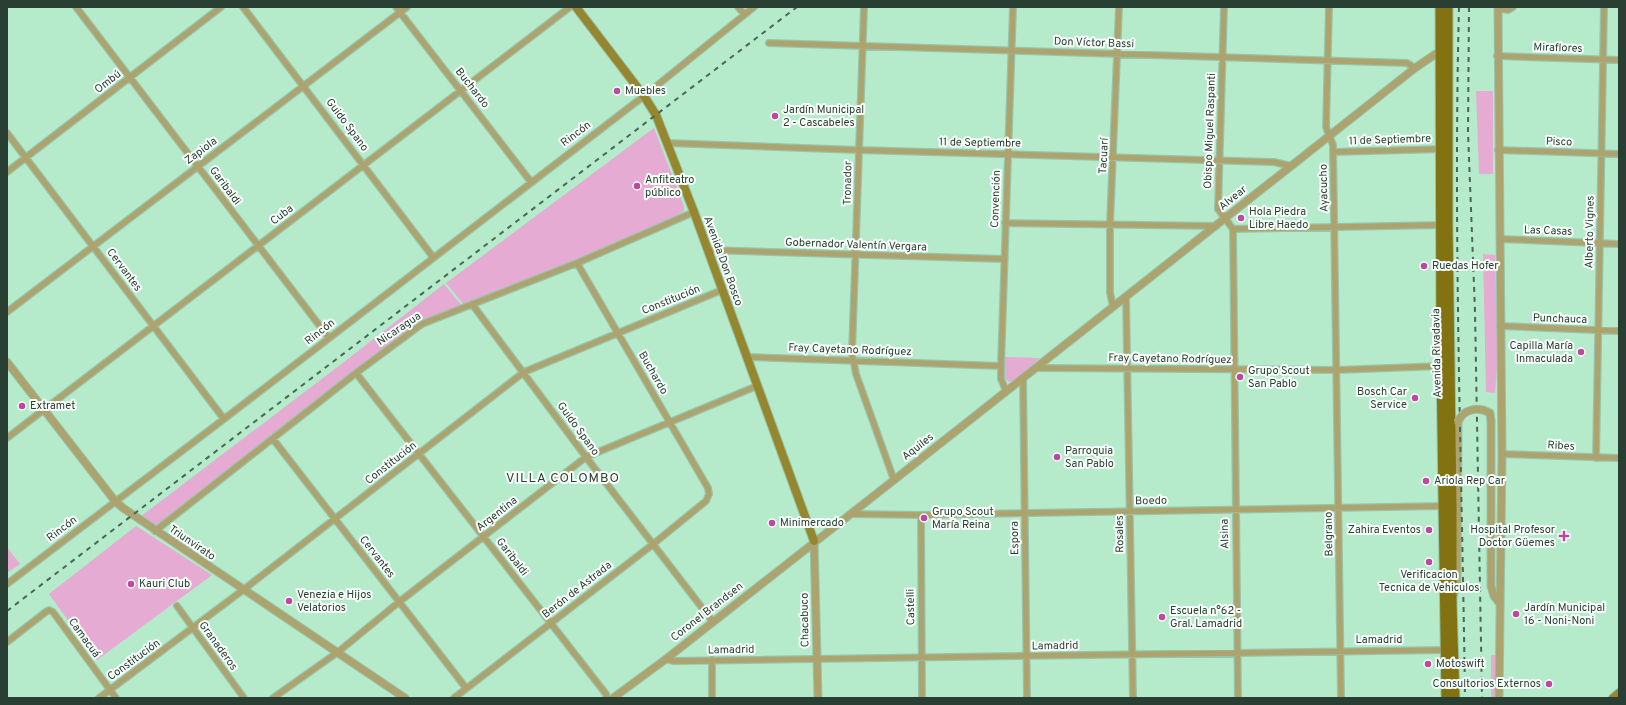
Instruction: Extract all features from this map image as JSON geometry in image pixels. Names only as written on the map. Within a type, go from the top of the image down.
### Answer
[{"type":"main road","name":"Avenida Don Bosco","points":[[576,7],[644,96],[656,115],[694,212],[814,542]]},
{"type":"main road","name":"Avenida Rivadavia","points":[[1440,7],[1444,50],[1445,365],[1448,506],[1455,698]]},
{"type":"main road","name":"Avenida Rivadavia","points":[[1444,50],[1448,7]]},
{"type":"main road","name":"Avenida Rivadavia","points":[[1446,698],[1448,506]]},
{"type":"main road","points":[[1613,698],[1619,693]]},
{"type":"street","name":"Garibaldi","points":[[76,7],[257,246],[329,338]]},
{"type":"street","name":"Ombú","points":[[7,172],[221,7]]},
{"type":"street","name":"Guido Spano","points":[[243,7],[434,257]]},
{"type":"street","name":"Buchardo","points":[[396,7],[531,182]]},
{"type":"street","name":"Zapiola","points":[[7,312],[407,7]]},
{"type":"street","name":"Cuba","points":[[7,438],[570,7]]},
{"type":"street","points":[[738,7],[744,14]]},
{"type":"street","name":"Rincón","points":[[7,584],[644,96],[754,7]]},
{"type":"street","name":"Tronador","points":[[853,360],[858,150],[864,7]]},
{"type":"street","name":"Convención","points":[[1006,391],[1001,379],[1001,366],[1013,7]]},
{"type":"street","name":"Tacuarí","points":[[1114,306],[1110,293],[1110,224],[1114,157],[1119,7]]},
{"type":"street","name":"Obispo Miguel Raspanti","points":[[1224,7],[1218,209],[1233,229]]},
{"type":"street","name":"Ayacucho","points":[[1329,7],[1326,127],[1333,145],[1337,370]]},
{"type":"street","points":[[1499,698],[1502,454],[1497,56],[1498,8],[1508,10],[1513,7]]},
{"type":"street","name":"Alberto Vignes","points":[[1596,458],[1604,7]]},
{"type":"street","name":"Don Víctor Bassi","points":[[770,43],[1407,63],[1415,68]]},
{"type":"street","name":"Alvear","points":[[1035,368],[1415,68],[1444,50]]},
{"type":"street","name":"Miraflores","points":[[1497,56],[1619,60]]},
{"type":"street","name":"Cervantes","points":[[7,133],[224,419]]},
{"type":"street","name":"11 de Septiembre","points":[[667,143],[1274,162],[1291,166]]},
{"type":"street","name":"11 de Septiembre","points":[[1333,152],[1444,149]]},
{"type":"street","name":"Pisco","points":[[1498,150],[1619,154]]},
{"type":"street","name":"Nicaragua","points":[[154,531],[356,373],[422,324],[577,263],[694,212]]},
{"type":"street","points":[[1005,223],[1216,226]]},
{"type":"street","points":[[1234,370],[1233,229],[1444,225]]},
{"type":"street","name":"Las Casas","points":[[1500,239],[1619,244]]},
{"type":"street","name":"Gobernador Valentín Vergara","points":[[708,250],[1004,259]]},
{"type":"street","name":"Buchardo","points":[[577,263],[708,488],[709,494]]},
{"type":"street","name":"Constitución","points":[[99,698],[193,629],[524,372],[722,290]]},
{"type":"street","points":[[1126,297],[1128,369]]},
{"type":"street","name":"Guido Spano","points":[[472,304],[524,372],[586,458],[713,622]]},
{"type":"street","name":"Punchauca","points":[[1500,326],[1619,331]]},
{"type":"street","name":"Fray Cayetano Rodríguez","points":[[747,357],[1001,366]]},
{"type":"street","points":[[853,360],[856,374],[894,480]]},
{"type":"street","name":"Triunvirato","points":[[7,362],[115,501],[131,515],[405,698]]},
{"type":"street","name":"Fray Cayetano Rodríguez","points":[[1035,368],[1337,370],[1445,365]]},
{"type":"street","name":"Aquiles","points":[[814,542],[1035,368]]},
{"type":"street","name":"Rosales","points":[[1128,369],[1133,698]]},
{"type":"street","name":"Alsina","points":[[1234,370],[1238,698]]},
{"type":"street","name":"Belgrano","points":[[1337,370],[1341,698]]},
{"type":"street","name":"Garibaldi","points":[[356,373],[418,455],[606,694],[607,698]]},
{"type":"street","name":"Espora","points":[[1023,378],[1027,698]]},
{"type":"street","name":"Argentina","points":[[273,698],[338,652],[399,602],[586,458],[757,386]]},
{"type":"street","points":[[1452,604],[1457,582],[1458,422],[1461,415],[1466,411],[1475,409],[1485,410],[1490,413],[1491,586],[1494,596],[1500,604]]},
{"type":"street","name":"Cervantes","points":[[273,439],[466,688]]},
{"type":"street","name":"Ribes","points":[[1502,454],[1619,458]]},
{"type":"street","name":"Berón de Astrada","points":[[454,698],[706,501],[709,494]]},
{"type":"street","name":"Boedo","points":[[850,514],[920,515],[1448,506]]},
{"type":"street","name":"Castelli","points":[[920,515],[922,698]]},
{"type":"street","name":"Coronel Brandsen","points":[[613,698],[666,659],[814,542]]},
{"type":"street","name":"Chacabuco","points":[[814,542],[818,698]]},
{"type":"street","name":"Granaderos","points":[[177,606],[244,698]]},
{"type":"street","name":"Camacuá","points":[[7,642],[49,610],[53,612],[116,698]]},
{"type":"street","name":"Lamadrid","points":[[666,659],[673,661],[1446,650]]},
{"type":"street","points":[[712,660],[712,698]]},
{"type":"shaded area","points":[[1476,91],[1493,91],[1493,174],[1479,174]]},
{"type":"shaded area","points":[[654,128],[684,206],[684,211],[567,264],[464,305],[446,283]]},
{"type":"shaded area","points":[[1483,254],[1495,255],[1498,354],[1495,393],[1486,392]]},
{"type":"shaded area","points":[[444,284],[462,306],[417,323],[156,528],[140,517],[344,362]]},
{"type":"shaded area","points":[[1005,357],[1040,358],[1013,381],[1009,382],[1005,379]]},
{"type":"shaded area","name":"Kauri Club","points":[[136,526],[212,575],[97,660],[49,594]]},
{"type":"shaded area","points":[[7,547],[20,564],[7,573]]},
{"type":"shaded area","points":[[1491,655],[1495,655],[1495,698],[1491,698]]},
{"type":"railway","points":[[7,611],[797,7]]},
{"type":"railway","points":[[1459,7],[1457,93],[1457,266],[1465,698]]},
{"type":"railway","points":[[1469,7],[1468,132],[1475,311],[1482,698]]},
{"type":"place","name":"Muebles","points":[[617,91]]},
{"type":"place","name":"Jardín Municipal 2 - Cascabeles","points":[[775,116]]},
{"type":"place","name":"Anfiteatro público","points":[[637,186]]},
{"type":"place","name":"Hola Piedra Libre Haedo","points":[[1241,218]]},
{"type":"place","name":"Ruedas Hofer","points":[[1424,266]]},
{"type":"place","name":"Capilla María Inmaculada","points":[[1581,352]]},
{"type":"place","name":"Grupo Scout San Pablo","points":[[1240,377]]},
{"type":"place","name":"Bosch Car Service","points":[[1415,398]]},
{"type":"place","name":"Extramet","points":[[22,406]]},
{"type":"place","name":"Parroquia San Pablo","points":[[1057,457]]},
{"type":"place","name":"Ariola Rep Car","points":[[1426,481]]},
{"type":"place","name":"Grupo Scout María Reina","points":[[924,518]]},
{"type":"place","name":"Minimercado","points":[[772,523]]},
{"type":"place","name":"Zahira Eventos","points":[[1429,530]]},
{"type":"place","name":"Hospital Profesor Doctor Güemes","points":[[1564,536]]},
{"type":"place","name":"Verificacion Tecnica de Vehiculos","points":[[1429,562]]},
{"type":"place","name":"Kauri Club","points":[[131,584]]},
{"type":"place","name":"Venezia e Hijos Velatorios","points":[[289,601]]},
{"type":"place","name":"Jardín Municipal 16 - Noni-Noni","points":[[1516,614]]},
{"type":"place","name":"Escuela n°62 - Gral. Lamadrid","points":[[1162,617]]},
{"type":"place","name":"Motoswift","points":[[1428,664]]},
{"type":"place","name":"Consultorios Externos","points":[[1549,684]]},
{"type":"district","name":"VILLA COLOMBO","points":[[563,479]]}]
